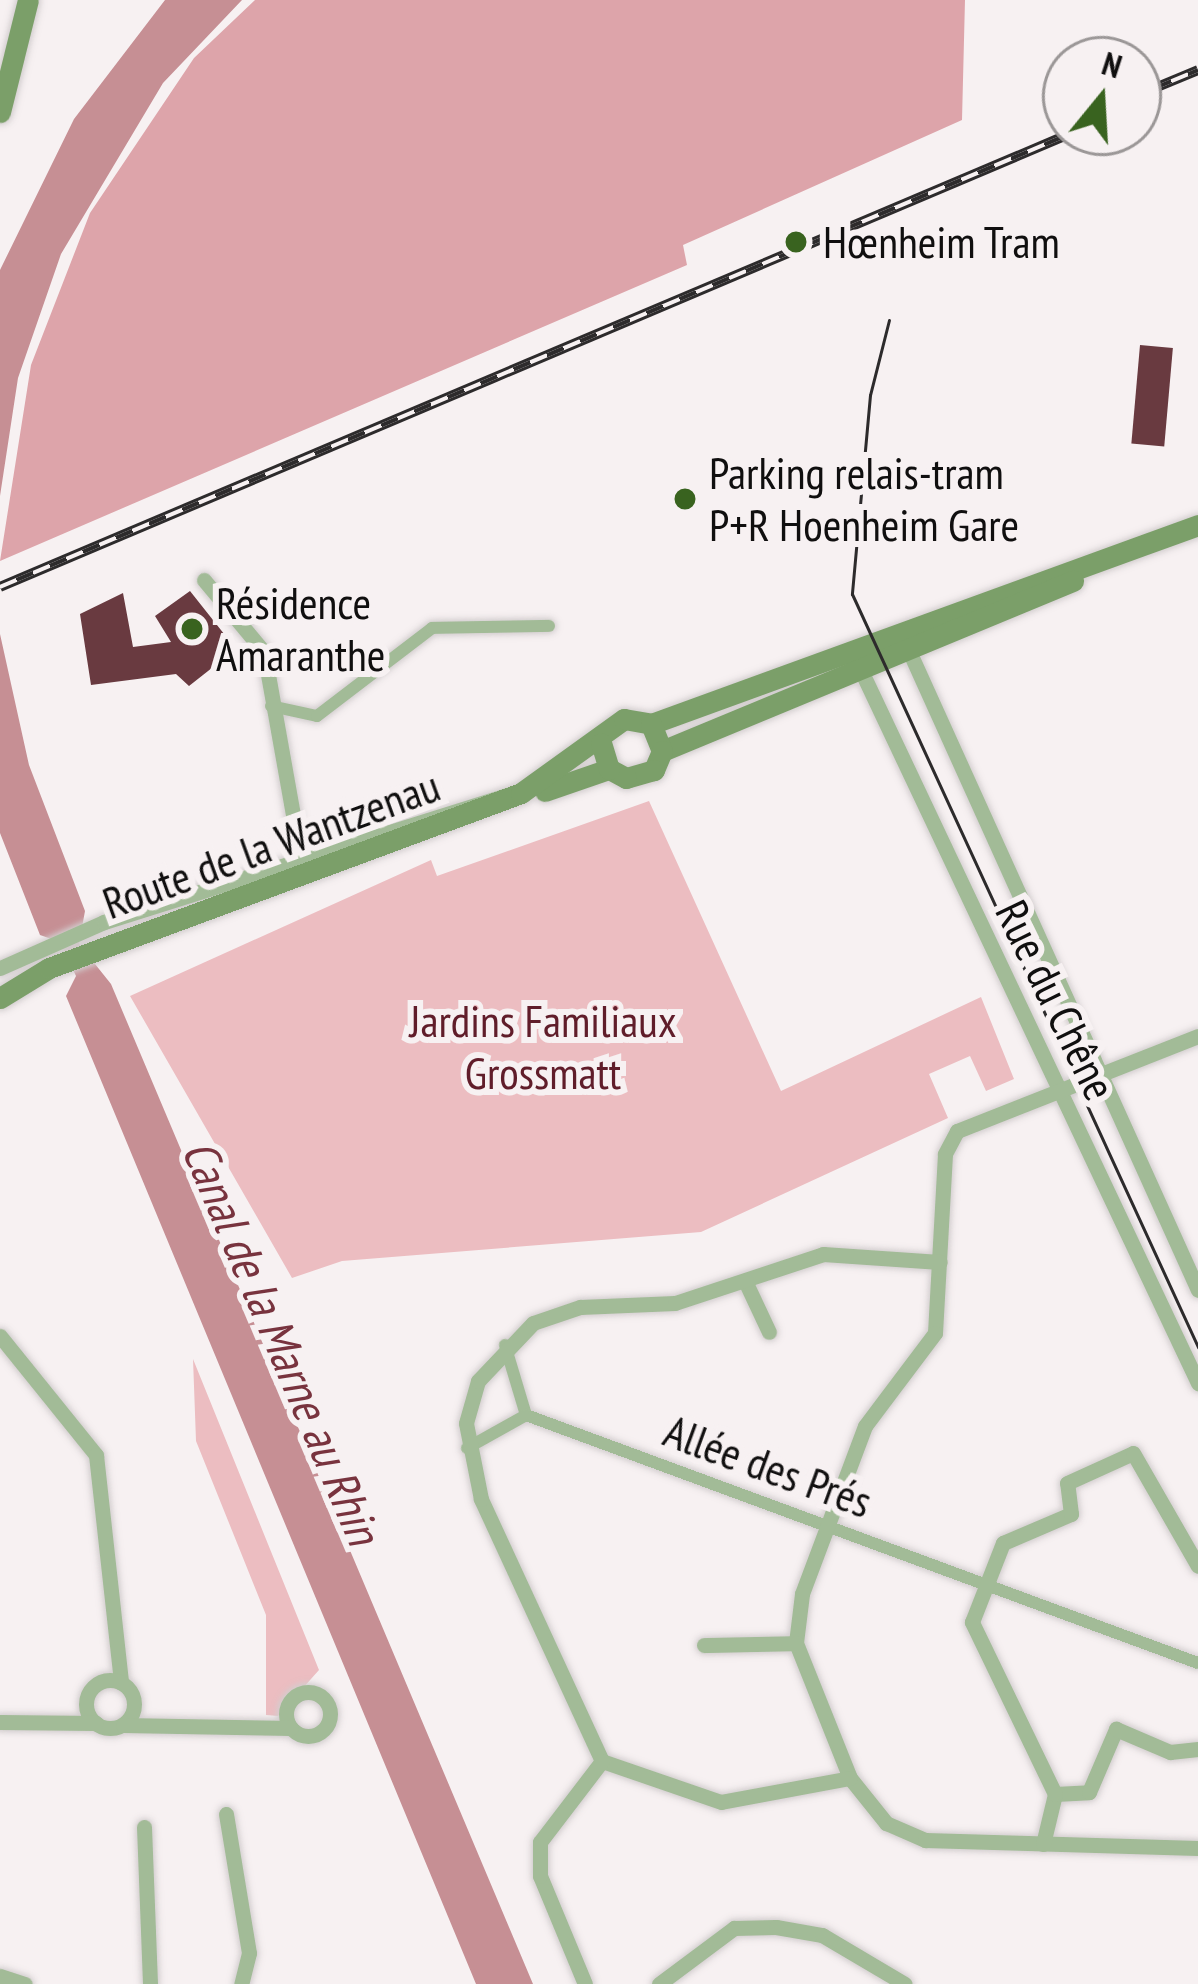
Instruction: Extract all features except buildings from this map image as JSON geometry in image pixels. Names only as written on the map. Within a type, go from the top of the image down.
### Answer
[{"type":"main road","points":[[2,98],[28,0]]},
{"type":"main road","name":"Route de la Wantzenau","points":[[0,984],[42,963],[113,944],[520,793],[609,769],[645,776],[662,751],[861,670],[905,640],[1198,525]]},
{"type":"main road","name":"Route de la Wantzenau","points":[[520,793],[601,743],[624,718],[651,724],[850,648],[905,640]]},
{"type":"main road","points":[[651,724],[662,751]]},
{"type":"main road","points":[[601,743],[609,769]]},
{"type":"main road","name":"Route de la Wantzenau","points":[[0,998],[42,963]]},
{"type":"street","points":[[204,580],[264,652],[301,860]]},
{"type":"street","points":[[271,706],[317,716],[432,628],[550,626]]},
{"type":"street","name":"Rue du Chêne","points":[[905,640],[1198,1290]]},
{"type":"street","name":"Rue du Chêne","points":[[850,648],[1198,1383]]},
{"type":"street","name":"Route de la Wantzenau","points":[[0,968],[42,963],[104,922],[301,860],[489,793],[520,793]]},
{"type":"street","points":[[1198,1036],[1056,1087],[957,1131],[945,1154],[935,1333],[865,1426],[828,1527],[796,1643],[850,1778],[886,1823],[925,1840],[1198,1848]]},
{"type":"street","points":[[850,1778],[721,1802],[602,1761],[568,1702],[466,1448],[478,1382],[504,1344],[580,1307],[675,1303],[823,1254],[940,1262]]},
{"type":"street","points":[[746,1283],[769,1331]]},
{"type":"street","points":[[0,1336],[95,1455],[122,1684],[134,1706],[122,1725]]},
{"type":"street","points":[[466,1448],[526,1415],[504,1344]]},
{"type":"street","name":"Allée des Prés","points":[[526,1415],[1198,1663]]},
{"type":"street","points":[[1042,1844],[1055,1794],[972,1622],[1003,1543],[1071,1514],[1067,1483],[1133,1453],[1198,1566]]},
{"type":"street","points":[[704,1645],[796,1643]]},
{"type":"street","points":[[95,1723],[93,1688],[122,1684]]},
{"type":"street","points":[[0,1722],[291,1728]]},
{"type":"street","points":[[1055,1794],[1089,1792],[1116,1729],[1170,1753],[1198,1749]]},
{"type":"street","points":[[585,1984],[540,1876],[540,1842],[602,1761]]},
{"type":"street","points":[[226,1814],[249,1953],[241,1984]]},
{"type":"street","points":[[144,1827],[150,1984]]},
{"type":"street","points":[[659,1984],[734,1928],[776,1927],[822,1935],[905,1984]]},
{"type":"street","points":[[0,1976],[25,1984]]},
{"type":"green space","name":"Jardins Familiaux Grossmatt","points":[[649,801],[781,1091],[981,997],[1014,1079],[986,1091],[970,1056],[929,1074],[948,1118],[701,1232],[342,1261],[292,1278],[130,996],[431,860],[437,876]]},
{"type":"green space","points":[[193,1359],[319,1670],[278,1716],[266,1715],[266,1615],[196,1441]]},
{"type":"shaded area","points":[[165,0],[242,0],[163,83],[61,254],[18,378],[0,496],[0,270],[74,119]]},
{"type":"shaded area","points":[[255,0],[965,0],[962,120],[683,245],[687,265],[0,561],[31,365],[90,213],[194,58]]},
{"type":"shaded area","points":[[0,634],[29,765],[85,911],[79,944],[111,984],[533,1984],[476,1984],[66,996],[76,976],[60,942],[40,935],[0,833]]},
{"type":"tram line","points":[[889,320],[870,395],[852,594],[1198,1347]]},
{"type":"railway","points":[[1162,85],[1198,70]]},
{"type":"railway","points":[[0,587],[1042,146]]},
{"type":"place","name":"Hœnheim Tram","points":[[796,242]]},
{"type":"place","name":"Parking relais-tram P+R Hoenheim Gare","points":[[685,499]]},
{"type":"place","name":"Résidence Amaranthe","points":[[192,629]]},
{"type":"water label","name":"Canal de la Marne au Rhin","points":[[282,1342]]}]
